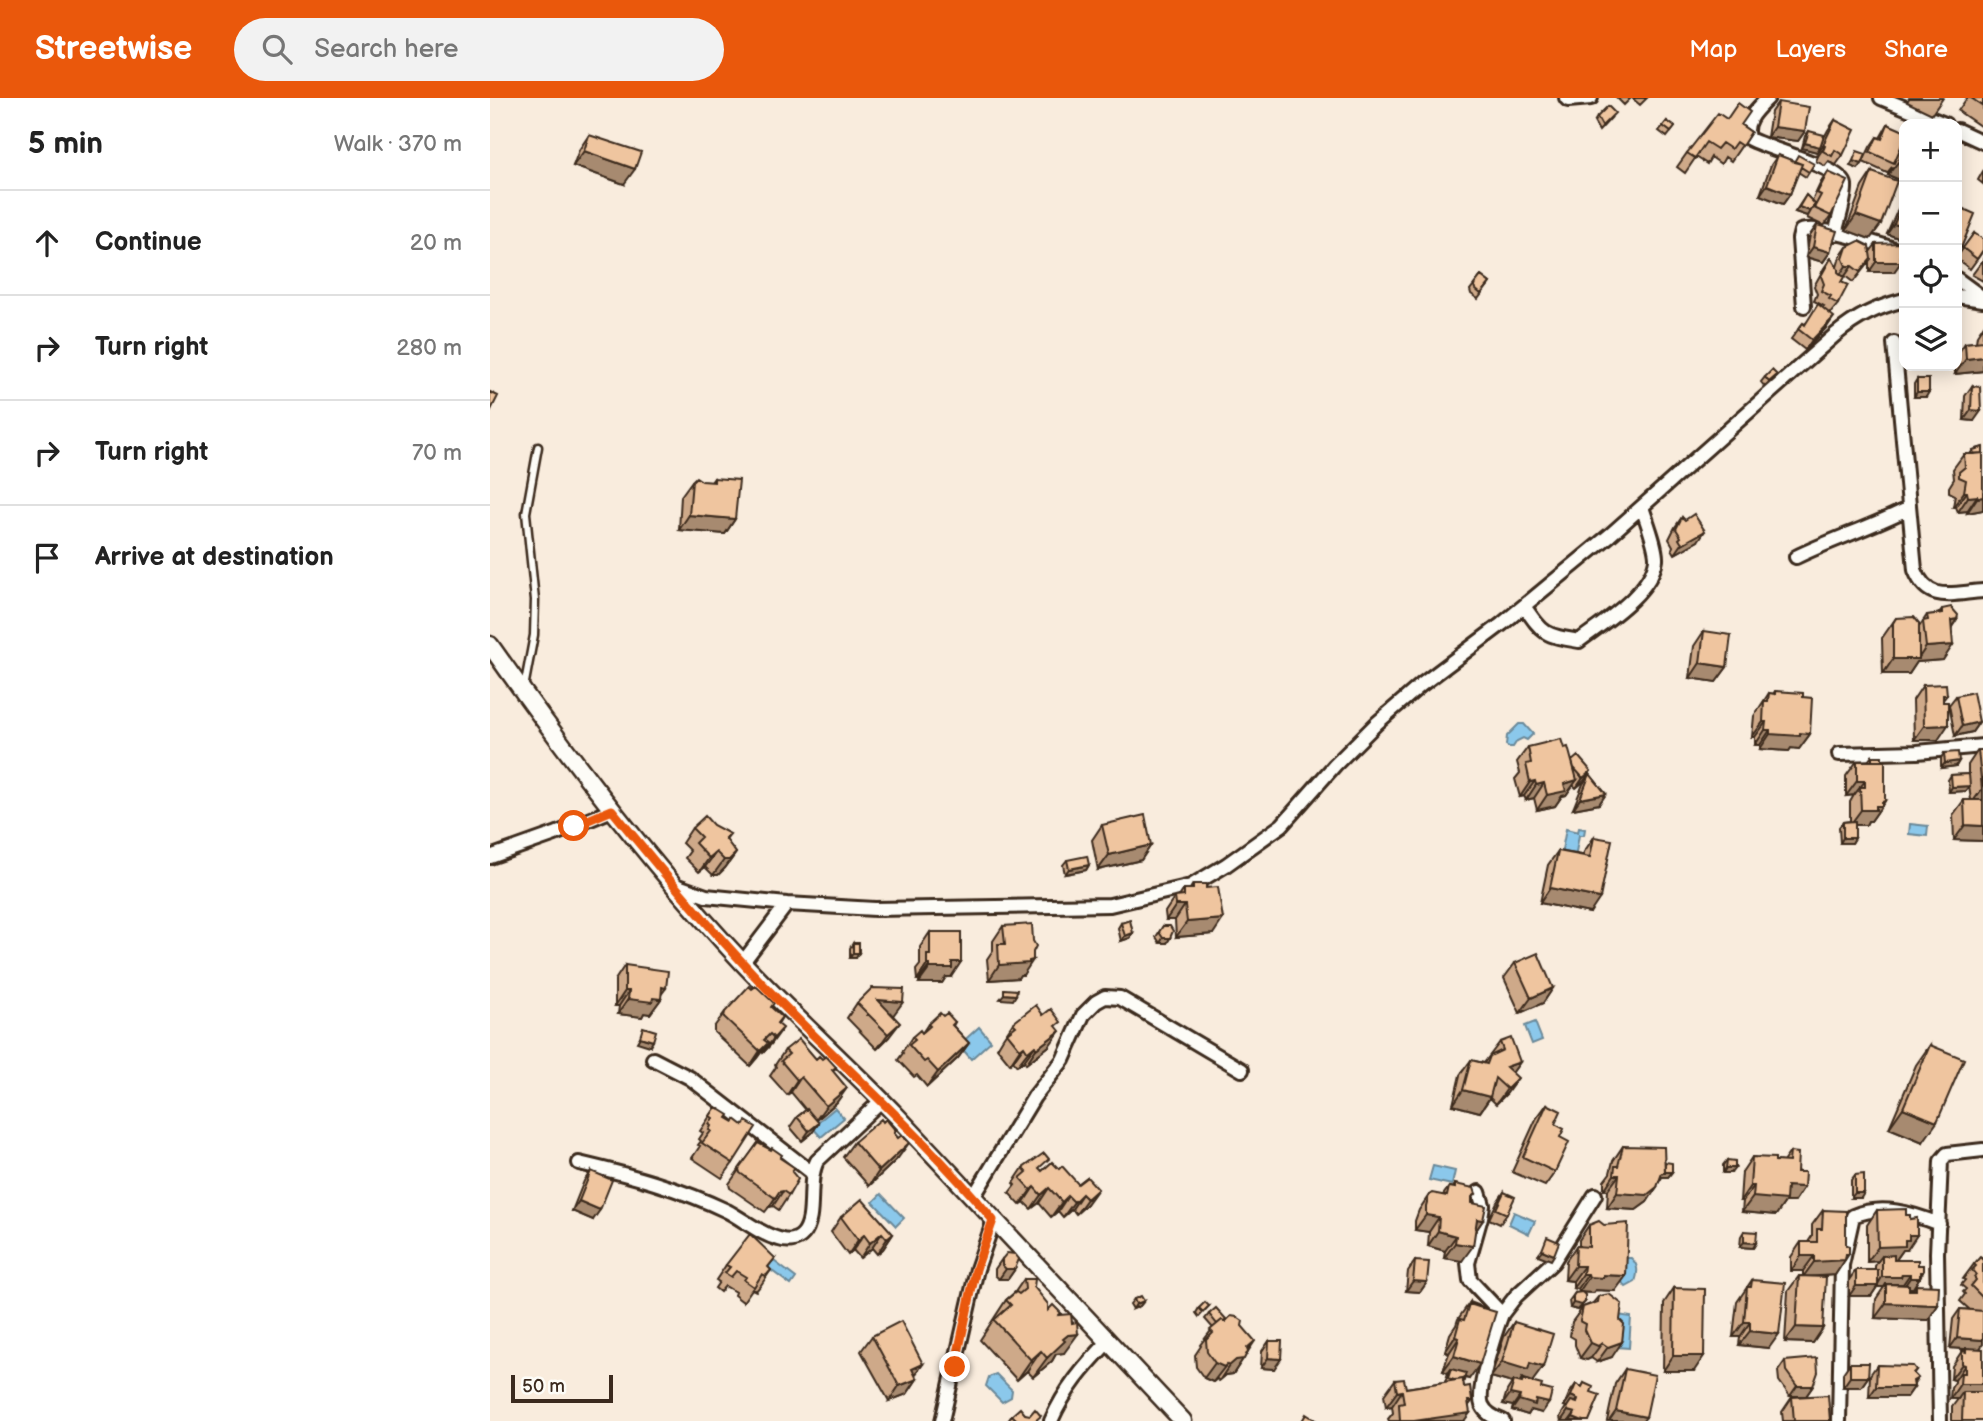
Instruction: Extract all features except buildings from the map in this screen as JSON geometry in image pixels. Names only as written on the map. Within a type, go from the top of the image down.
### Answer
[{"type":"street","points":[[1566,98],[1575,101],[1591,98]]},
{"type":"street","points":[[1768,98],[1755,110],[1747,124],[1748,138],[1787,152],[1841,177],[1845,186],[1835,234]]},
{"type":"street","points":[[1881,98],[1933,119]]},
{"type":"street","points":[[1962,132],[1983,142]]},
{"type":"street","points":[[1804,306],[1799,234],[1801,231],[1810,229],[1835,234],[1899,251]]},
{"type":"street","points":[[1962,283],[1983,299]]},
{"type":"street","points":[[1962,297],[1983,299]]},
{"type":"street","points":[[672,884],[706,896],[875,909],[1110,905],[1191,886],[1226,866],[1282,825],[1335,765],[1377,723],[1421,685],[1524,606],[1642,507],[1842,329],[1857,317],[1877,307],[1899,301]]},
{"type":"street","points":[[1894,343],[1912,555],[1920,581],[1928,590],[1937,594],[1983,591]]},
{"type":"street","points":[[1524,606],[1549,636],[1579,641],[1625,605],[1650,578],[1656,557],[1642,507]]},
{"type":"street","points":[[1796,557],[1827,541],[1882,522],[1909,508]]},
{"type":"street","points":[[490,645],[612,810],[672,884],[743,962],[974,1196],[993,1220],[1183,1421]]},
{"type":"street","points":[[1839,754],[1917,752],[1983,746]]},
{"type":"street","points":[[490,857],[612,810]]},
{"type":"street","points":[[743,962],[787,904]]},
{"type":"street","points":[[974,1196],[1034,1097],[1063,1060],[1083,1015],[1105,997],[1121,998],[1241,1070]]},
{"type":"street","points":[[653,1059],[690,1078],[811,1172]]},
{"type":"street","points":[[579,1163],[677,1190],[727,1211],[777,1239],[790,1241],[805,1233],[808,1224],[811,1172],[825,1152],[882,1100]]},
{"type":"street","points":[[1940,1421],[1941,1161],[1943,1156],[1983,1150]]},
{"type":"street","points":[[1479,1192],[1483,1205],[1468,1263],[1468,1273],[1470,1280],[1502,1314]]},
{"type":"street","points":[[1503,1421],[1488,1413],[1480,1395],[1502,1314],[1516,1296],[1553,1262],[1595,1195]]},
{"type":"street","points":[[1839,1421],[1842,1265],[1853,1216],[1866,1211],[1905,1211],[1939,1224]]},
{"type":"street","points":[[942,1421],[976,1269],[993,1220]]},
{"type":"street","points":[[1051,1421],[1062,1397],[1082,1369],[1108,1342]]},
{"type":"lane","points":[[523,692],[534,635],[533,565],[527,513],[538,447]]},
{"type":"water","points":[[1519,724],[1524,724],[1533,734],[1527,740],[1523,738],[1513,747],[1509,747],[1506,745],[1507,736]]},
{"type":"water","points":[[1910,824],[1928,826],[1927,836],[1909,834]]},
{"type":"water","points":[[1579,828],[1585,829],[1584,835],[1579,835],[1575,858],[1561,855],[1566,829],[1578,832]]},
{"type":"water","points":[[1535,1022],[1542,1040],[1532,1044],[1525,1026]]},
{"type":"water","points":[[979,1027],[991,1041],[971,1059],[959,1045]]},
{"type":"water","points":[[835,1108],[844,1118],[821,1137],[812,1127]]},
{"type":"water","points":[[1433,1166],[1455,1171],[1452,1185],[1429,1180]]},
{"type":"water","points":[[881,1194],[904,1218],[896,1226],[873,1202]]},
{"type":"water","points":[[1514,1212],[1535,1221],[1529,1234],[1509,1224]]},
{"type":"water","points":[[770,1258],[796,1278],[791,1285],[764,1265]]},
{"type":"water","points":[[1626,1258],[1634,1261],[1637,1272],[1635,1282],[1626,1287],[1620,1280]]},
{"type":"water","points":[[1618,1315],[1631,1317],[1629,1348],[1616,1347]]},
{"type":"water","points":[[996,1374],[1012,1390],[1011,1397],[1002,1402],[986,1386],[989,1377]]},
{"type":"route","points":[[574,826],[612,810],[672,884],[775,997],[882,1100],[974,1196],[993,1220],[976,1269],[955,1367]]}]
